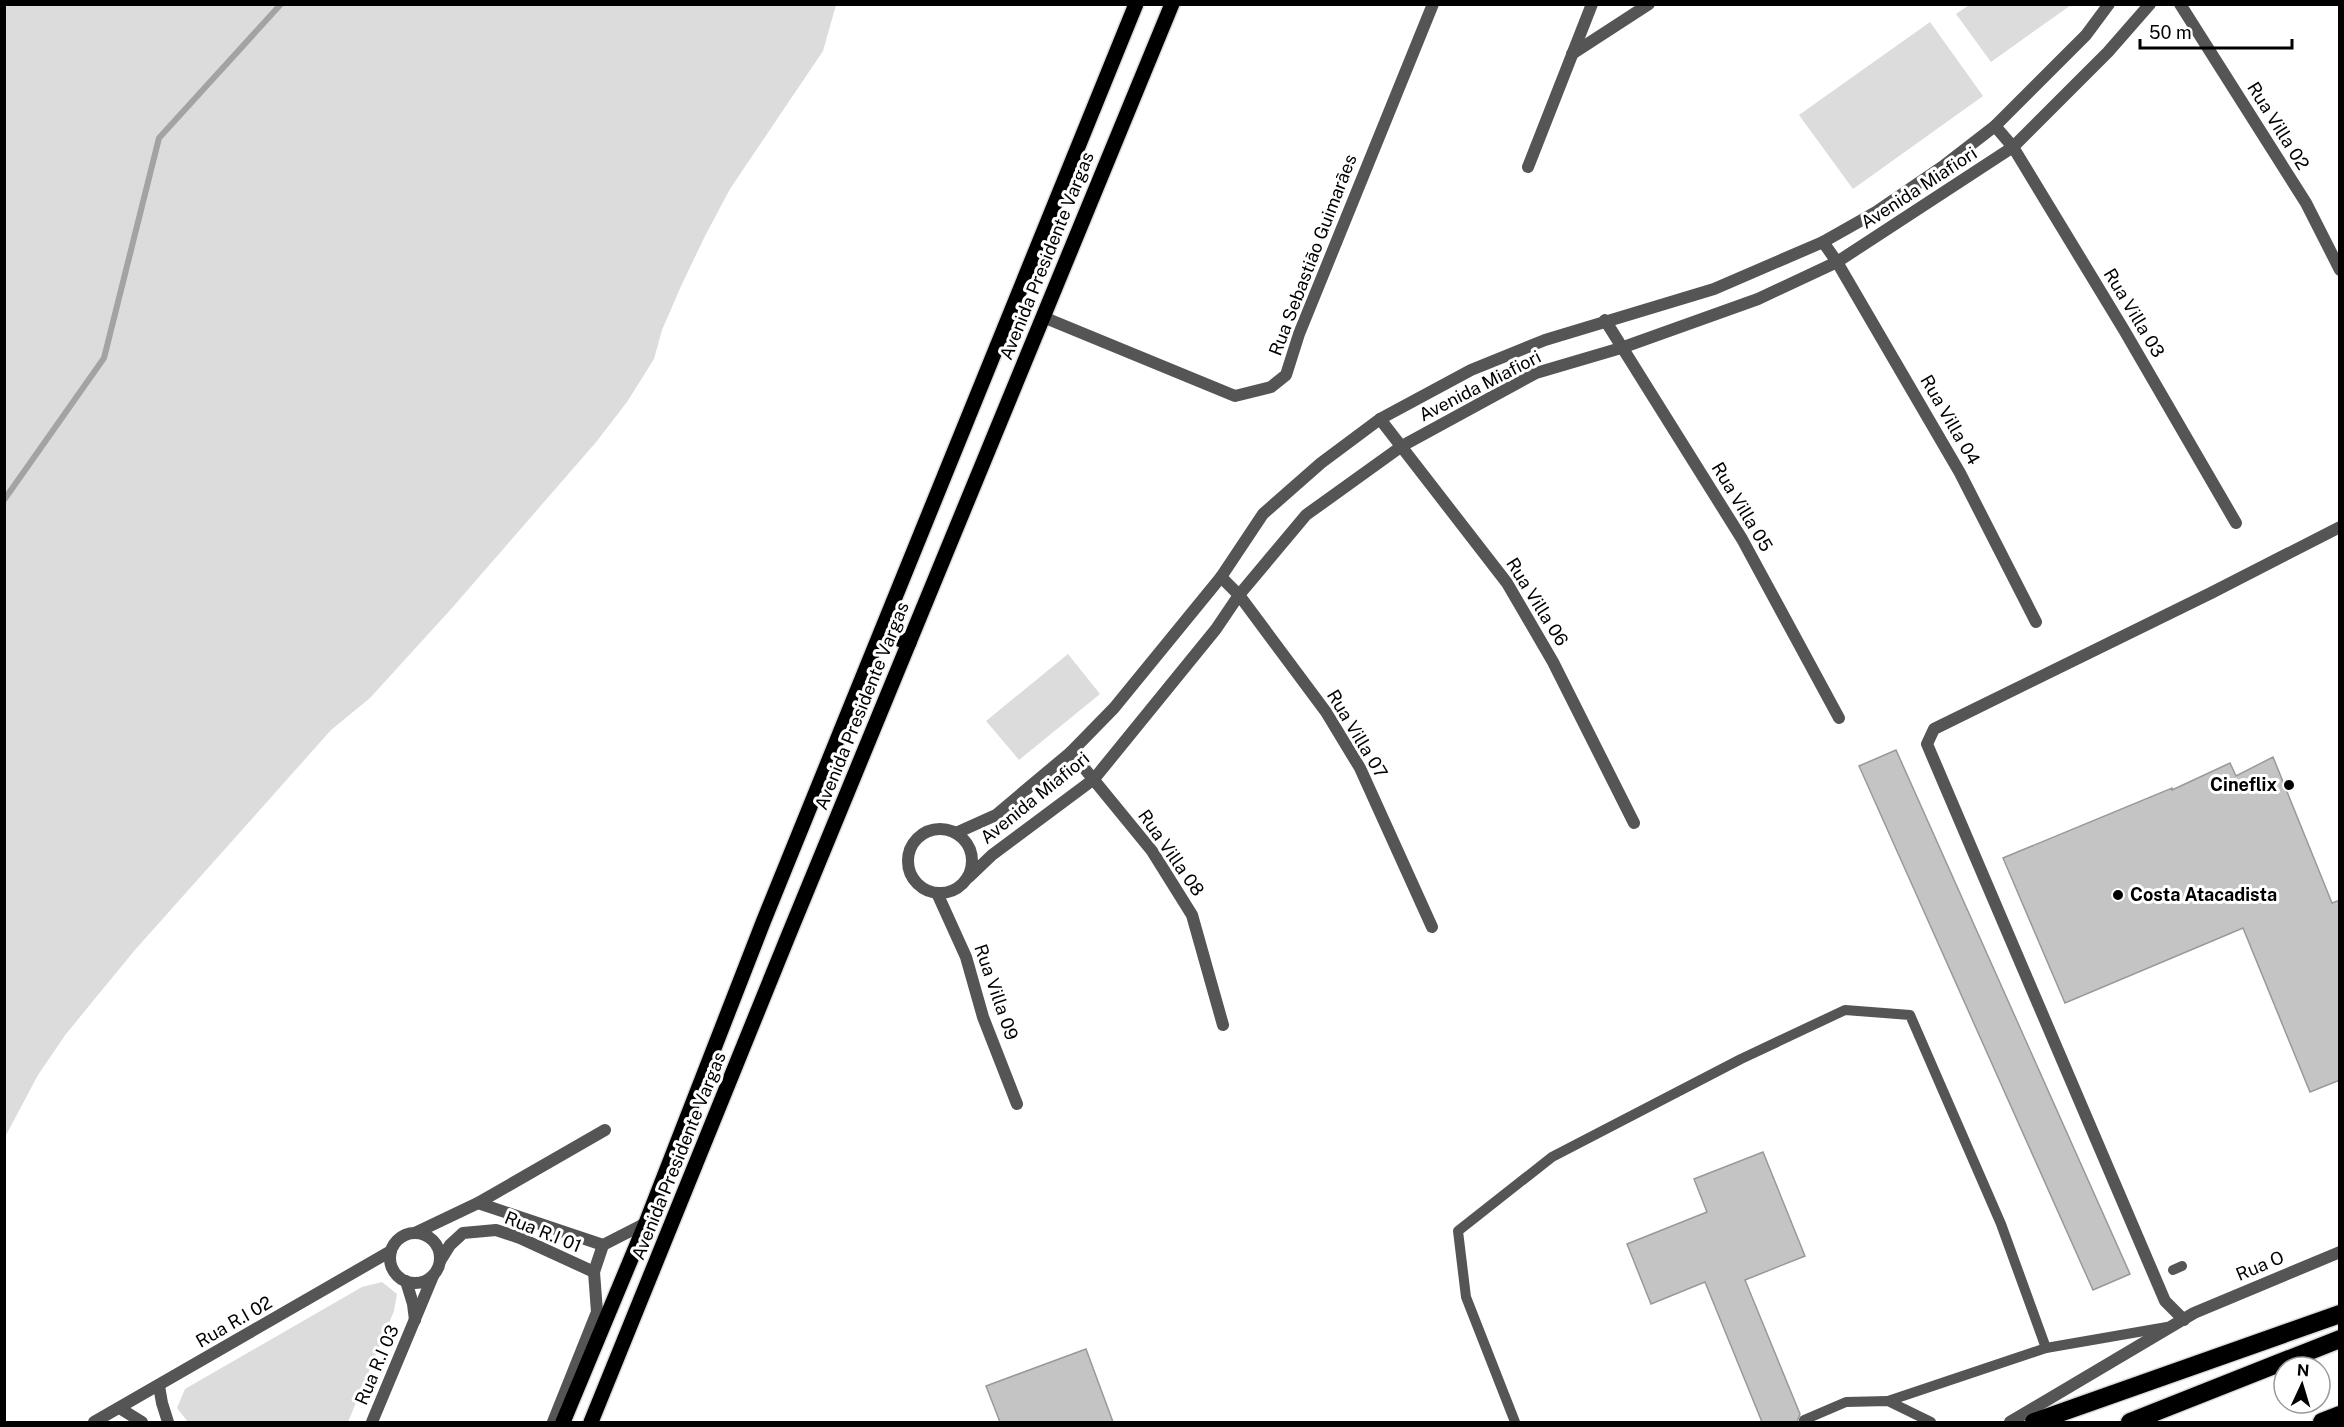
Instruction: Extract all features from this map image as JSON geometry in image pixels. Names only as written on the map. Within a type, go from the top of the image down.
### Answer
[{"type":"highway","points":[[2034,1422],[2340,1314]]},
{"type":"highway","points":[[2130,1422],[2340,1339]]},
{"type":"highway","points":[[2322,1422],[2340,1415]]},
{"type":"main road","name":"Avenida Presidente Vargas","points":[[563,1422],[646,1223],[764,920],[1136,4]]},
{"type":"main road","name":"Avenida Presidente Vargas","points":[[591,1422],[1172,4]]},
{"type":"main road","points":[[882,632],[909,643]]},
{"type":"street","name":"Rua Sebastião Guimarães","points":[[1043,317],[1235,396],[1271,387],[1279,381],[1286,375],[1299,334],[1432,4]]},
{"type":"street","points":[[1528,167],[1592,4]]},
{"type":"street","points":[[1572,54],[1649,4]]},
{"type":"street","name":"Avenida Miafiori","points":[[956,833],[996,815],[1071,752],[1114,708],[1221,577],[1263,514],[1321,463],[1380,419],[1471,370],[1545,340],[1605,320],[1714,289],[1823,242],[1876,212],[1942,167],[1995,126],[2086,35],[2109,4]]},
{"type":"street","name":"Avenida Miafiori","points":[[969,876],[992,855],[1094,779],[1216,629],[1239,595],[1306,515],[1402,446],[1536,373],[1621,348],[1758,299],[1837,262],[2013,147],[2108,52],[2150,4]]},
{"type":"street","name":"Rua Villa 02","points":[[2180,4],[2306,202],[2340,270]]},
{"type":"street","name":"Rua Villa 03","points":[[1995,126],[2013,147],[2124,330],[2236,522]]},
{"type":"street","name":"Rua Villa 04","points":[[1823,242],[1837,262],[1960,473],[2036,622]]},
{"type":"street","name":"Rua Villa 05","points":[[1605,320],[1742,539],[1839,718]]},
{"type":"street","name":"Rua Villa 06","points":[[1380,419],[1507,583],[1553,662],[1634,823]]},
{"type":"street","points":[[2185,1319],[2165,1301],[1927,744],[1934,729],[2340,527]]},
{"type":"street","name":"Rua Villa 07","points":[[1221,577],[1239,595],[1326,712],[1360,768],[1432,927]]},
{"type":"street","name":"Rua Villa 08","points":[[1071,752],[1152,851],[1192,915],[1223,1025]]},
{"type":"street","points":[[944,830],[956,833],[965,841],[971,852],[972,865],[969,876],[961,886],[950,892],[937,893],[925,889],[915,881],[910,870],[908,858],[912,846],[920,836],[931,831],[944,830]]},
{"type":"street","name":"Rua Villa 09","points":[[937,893],[966,957],[983,1017],[1017,1104]]},
{"type":"street","points":[[415,1233],[431,1239],[436,1245],[440,1261],[433,1276],[417,1283],[406,1281],[396,1274],[392,1267],[391,1251],[400,1238],[478,1203],[605,1130]]},
{"type":"street","name":"Rua R.I 01","points":[[478,1203],[603,1245],[646,1223]]},
{"type":"street","name":"Rua R.I 01","points":[[440,1261],[450,1245],[463,1233],[496,1230],[520,1238],[594,1272],[597,1312],[553,1422]]},
{"type":"street","points":[[594,1272],[603,1245]]},
{"type":"street","name":"Rua R.I 02","points":[[94,1422],[391,1251]]},
{"type":"street","name":"Rua O","points":[[2010,1422],[2185,1319],[2340,1252]]},
{"type":"street","name":"Rua R.I 03","points":[[372,1422],[433,1276]]},
{"type":"street","name":"Rua R.I 03","points":[[406,1281],[415,1321]]},
{"type":"street","points":[[159,1386],[168,1422]]},
{"type":"street","points":[[121,1408],[142,1422]]},
{"type":"lane","points":[[1515,1422],[1466,1297],[1458,1231],[1552,1157],[1741,1059],[1845,1010],[1910,1015],[2001,1224],[2046,1348]]},
{"type":"lane","points":[[1804,1420],[1846,1402],[1888,1401],[2046,1348],[2185,1319]]},
{"type":"lane","points":[[1888,1401],[1931,1422]]},
{"type":"shaded area","points":[[5,4],[836,5],[823,51],[730,189],[682,284],[662,330],[654,359],[627,402],[597,441],[452,608],[370,698],[331,730],[134,951],[66,1034],[38,1075],[5,1137]]},
{"type":"shaded area","points":[[1969,5],[2071,5],[1991,62],[1956,14]]},
{"type":"shaded area","points":[[1930,22],[1983,96],[1853,189],[1799,115]]},
{"type":"shaded area","points":[[1068,654],[1100,694],[1019,760],[986,721]]},
{"type":"shaded area","points":[[382,1282],[397,1294],[394,1311],[348,1422],[188,1422],[177,1408],[185,1389],[362,1287]]},
{"type":"building","points":[[1896,750],[2130,1274],[2093,1290],[1859,766]]},
{"type":"building","points":[[2273,757],[2332,903],[2340,900],[2340,1080],[2310,1092],[2243,928],[2065,1003],[2003,858],[2172,788],[2172,790],[2230,763],[2236,776]]},
{"type":"building","points":[[1763,1152],[1805,1256],[1745,1280],[1800,1414],[1797,1422],[1762,1422],[1705,1282],[1651,1304],[1627,1244],[1707,1212],[1694,1179]]},
{"type":"building","points":[[1086,1349],[1113,1422],[1000,1422],[986,1386]]},
{"type":"waterway","points":[[4,500],[104,358],[159,138],[281,4]]},
{"type":"place","name":"Cineflix","points":[[2289,785]]},
{"type":"place","name":"Costa Atacadista","points":[[2118,895]]}]
